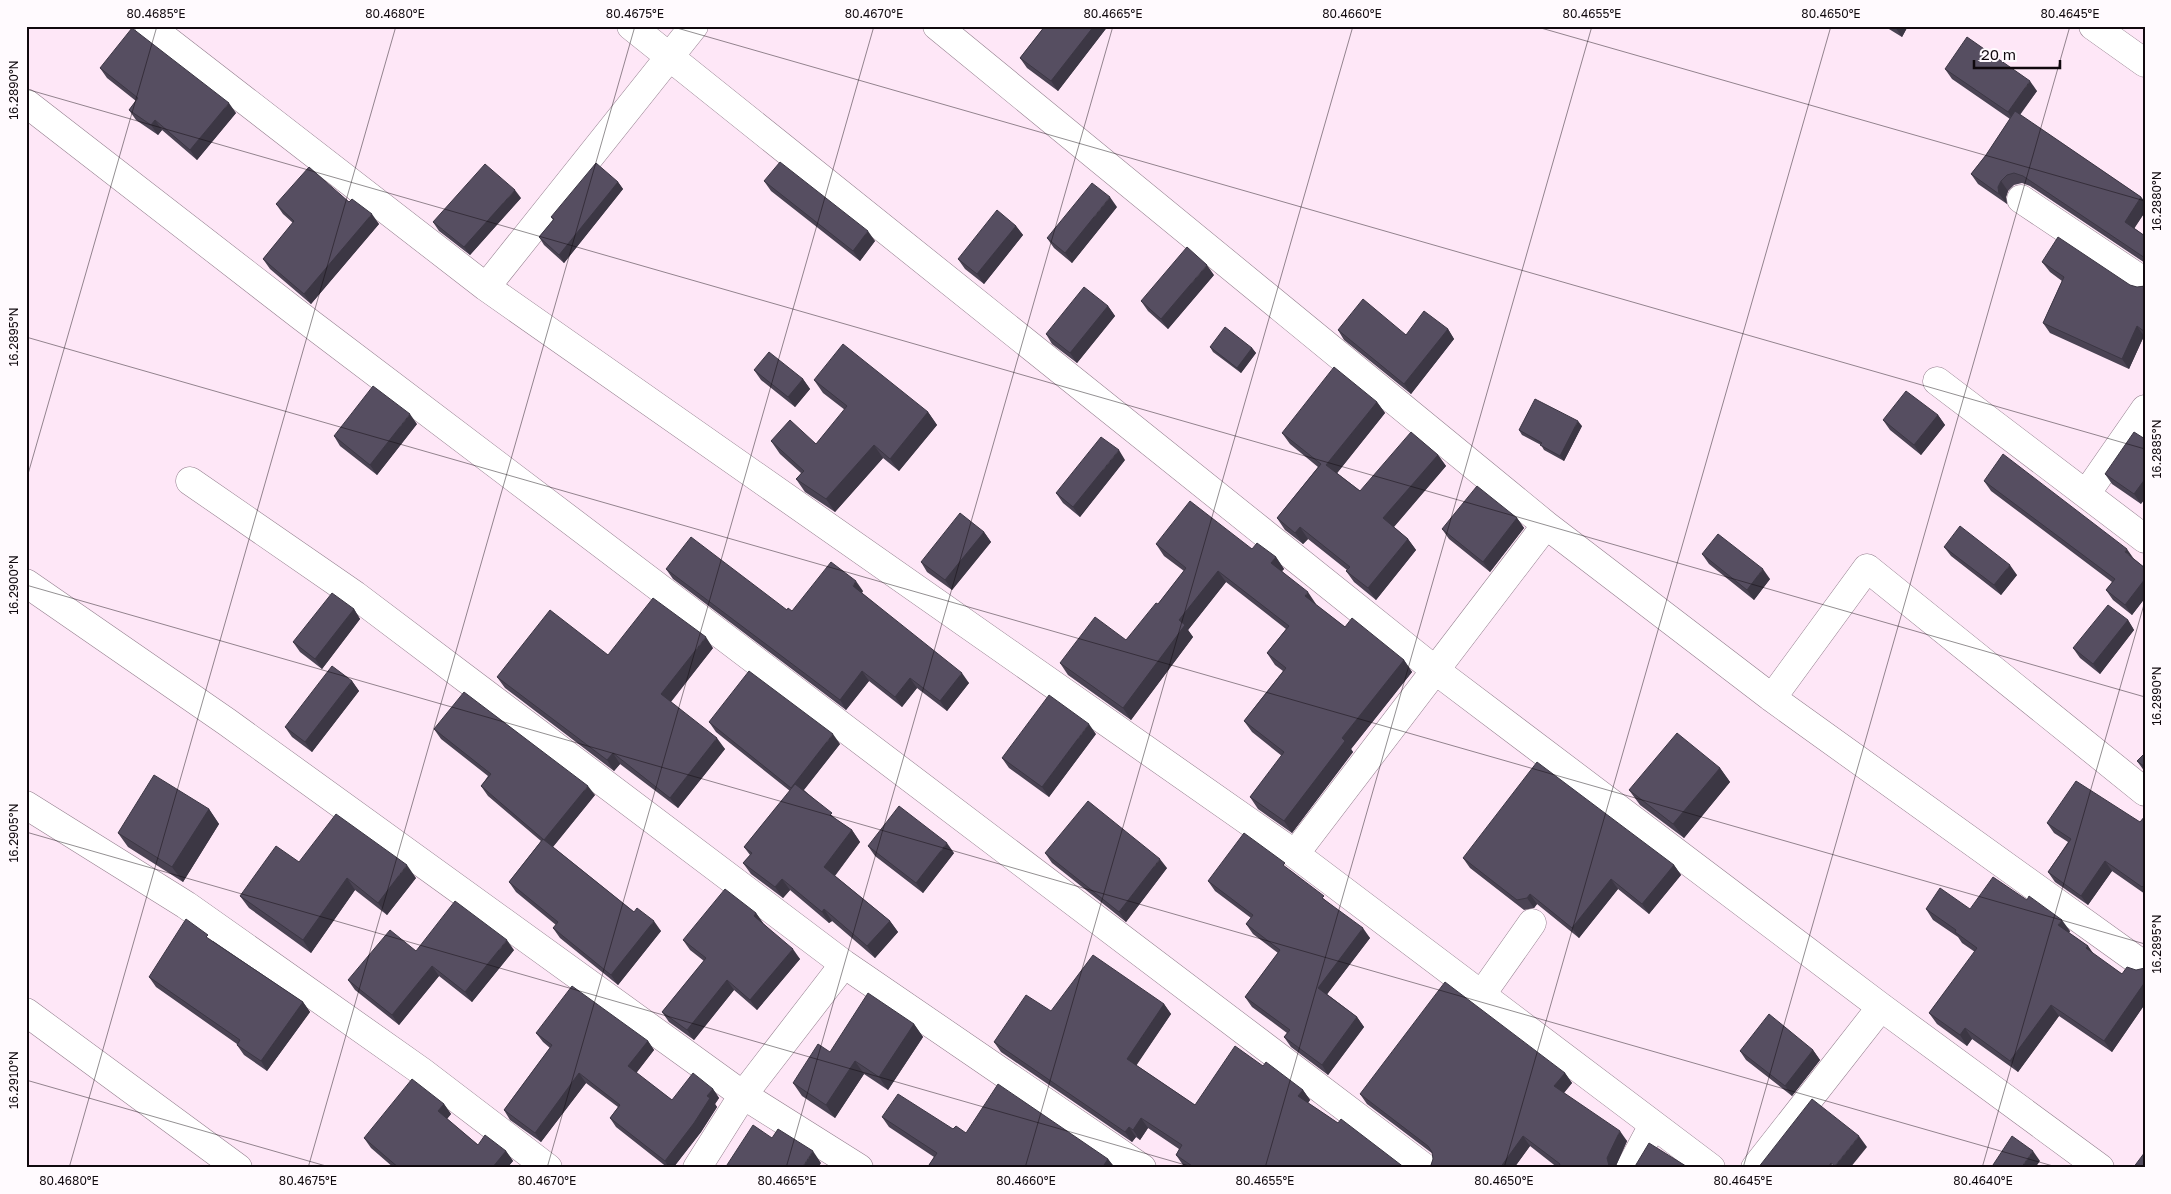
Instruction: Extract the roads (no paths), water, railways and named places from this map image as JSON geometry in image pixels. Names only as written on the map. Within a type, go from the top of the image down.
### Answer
[{"type":"street","points":[[149,26],[486,287],[1295,854],[1712,1168]]},
{"type":"street","points":[[631,26],[671,56],[1435,670],[1881,1007],[2100,1168]]},
{"type":"street","points":[[486,287],[694,26]]},
{"type":"street","points":[[937,26],[1546,525],[1772,698],[2145,966]]},
{"type":"street","points":[[2093,26],[2145,62]]},
{"type":"street","points":[[26,103],[302,317],[1425,1168]]},
{"type":"street","points":[[2021,199],[2145,282]]},
{"type":"street","points":[[1937,380],[2145,539]]},
{"type":"street","points":[[2086,494],[2145,409]]},
{"type":"street","points":[[190,481],[355,594],[844,964],[1142,1168]]},
{"type":"street","points":[[1295,854],[1546,525]]},
{"type":"street","points":[[1772,698],[1867,568],[2145,792]]},
{"type":"street","points":[[26,583],[228,722],[743,1095],[859,1168]]},
{"type":"street","points":[[26,805],[186,905],[421,1071],[548,1168]]},
{"type":"street","points":[[1482,994],[1532,923]]},
{"type":"street","points":[[697,1168],[743,1095],[844,964]]},
{"type":"street","points":[[1755,1168],[1881,1007]]},
{"type":"street","points":[[26,1012],[238,1168]]},
{"type":"street","points":[[1630,1168],[1653,1125]]}]
